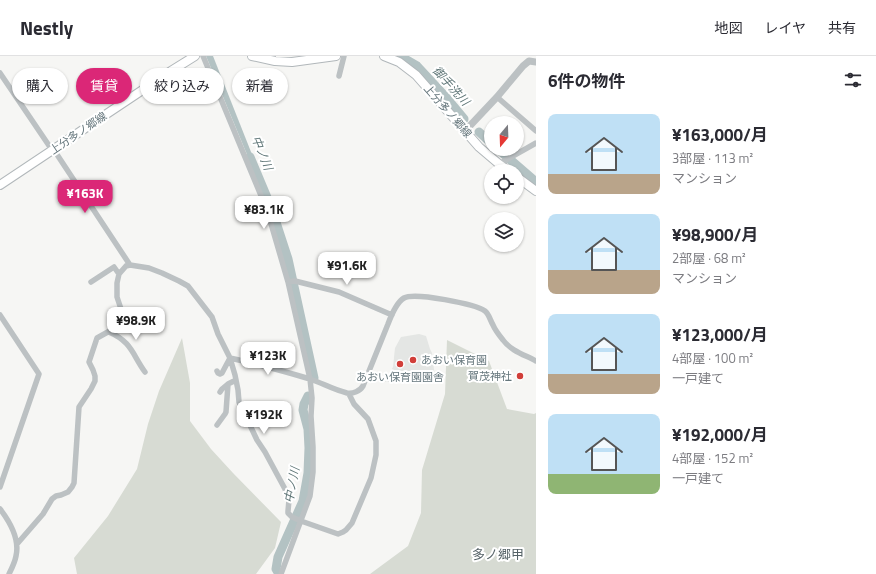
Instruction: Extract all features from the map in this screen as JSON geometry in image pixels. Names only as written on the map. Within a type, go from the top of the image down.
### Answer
[{"type":"main road","name":"上分多ノ郷線","points":[[0,185],[195,56]]},
{"type":"main road","points":[[252,56],[274,61],[292,62],[336,56]]},
{"type":"main road","name":"上分多ノ郷線","points":[[384,56],[400,62],[416,75],[479,147],[501,163]]},
{"type":"main road","points":[[524,182],[536,191]]},
{"type":"street","points":[[203,56],[267,210],[291,282],[310,379],[313,447],[313,472],[310,496],[298,519],[295,536],[281,574]]},
{"type":"street","points":[[339,76],[344,56]]},
{"type":"street","points":[[465,131],[523,66],[529,61],[536,62]]},
{"type":"street","points":[[0,73],[52,150],[56,153],[130,265]]},
{"type":"street","points":[[497,96],[536,131]]},
{"type":"street","points":[[501,163],[536,143]]},
{"type":"street","points":[[16,544],[42,514],[52,499],[56,496],[65,494],[72,487],[79,407],[91,390],[95,376],[94,370],[89,362],[97,338],[115,328],[117,324],[121,309],[117,297],[116,283],[119,274],[126,266],[130,265],[149,268],[188,286],[212,317],[218,334],[230,358],[238,390],[238,402],[254,434],[285,488],[289,500],[288,513],[298,519],[338,534],[343,532],[352,523],[371,478],[376,454],[376,441],[368,419],[354,404],[349,394]]},
{"type":"street","points":[[91,282],[114,267],[119,274]]},
{"type":"street","points":[[291,282],[340,292],[392,315]]},
{"type":"street","points":[[230,358],[310,379],[349,394],[357,392],[362,389],[392,315],[403,299],[414,296],[474,306],[486,311],[493,326],[507,345],[536,361]]},
{"type":"street","points":[[0,315],[39,374],[0,487]]},
{"type":"street","points":[[109,332],[127,343],[145,372]]},
{"type":"street","points":[[217,371],[218,374],[220,374],[230,358]]},
{"type":"street","points":[[220,392],[228,384],[236,380]]},
{"type":"street","points":[[217,425],[226,412],[228,384]]},
{"type":"street","points":[[0,510],[15,536],[16,555],[9,574]]},
{"type":"shaded area","points":[[206,56],[213,56],[218,68],[211,68]]},
{"type":"shaded area","points":[[224,84],[257,167],[253,169],[224,99]]},
{"type":"shaded area","name":"あおい保育園","points":[[419,334],[426,336],[432,353],[435,378],[430,382],[385,382],[393,367],[395,348],[401,337]]},
{"type":"shaded area","points":[[182,338],[190,383],[190,421],[211,449],[281,522],[275,548],[256,574],[77,574],[74,558],[108,516],[137,469],[148,424],[159,391]]},
{"type":"shaded area","points":[[447,340],[489,361],[507,409],[534,414],[536,413],[536,574],[370,574],[408,546],[421,513],[422,470],[445,394]]},
{"type":"waterway","name":"御手洗川","points":[[400,56],[417,66],[464,119]]},
{"type":"waterway","name":"御手洗川","points":[[479,132],[484,137]]},
{"type":"waterway","name":"御手洗川","points":[[506,156],[536,182]]},
{"type":"waterway","name":"中ノ川","points":[[250,157],[271,207],[288,259],[314,378]]},
{"type":"waterway","name":"中ノ川","points":[[279,574],[276,569],[278,557],[303,501],[308,473],[308,429],[303,410],[308,396]]},
{"type":"place","name":"あおい保育園","points":[[413,360]]},
{"type":"place","name":"あおい保育園園舎","points":[[400,364]]},
{"type":"place","name":"賀茂神社","points":[[520,376]]},
{"type":"district","name":"多ノ郷甲","points":[[498,554]]}]
